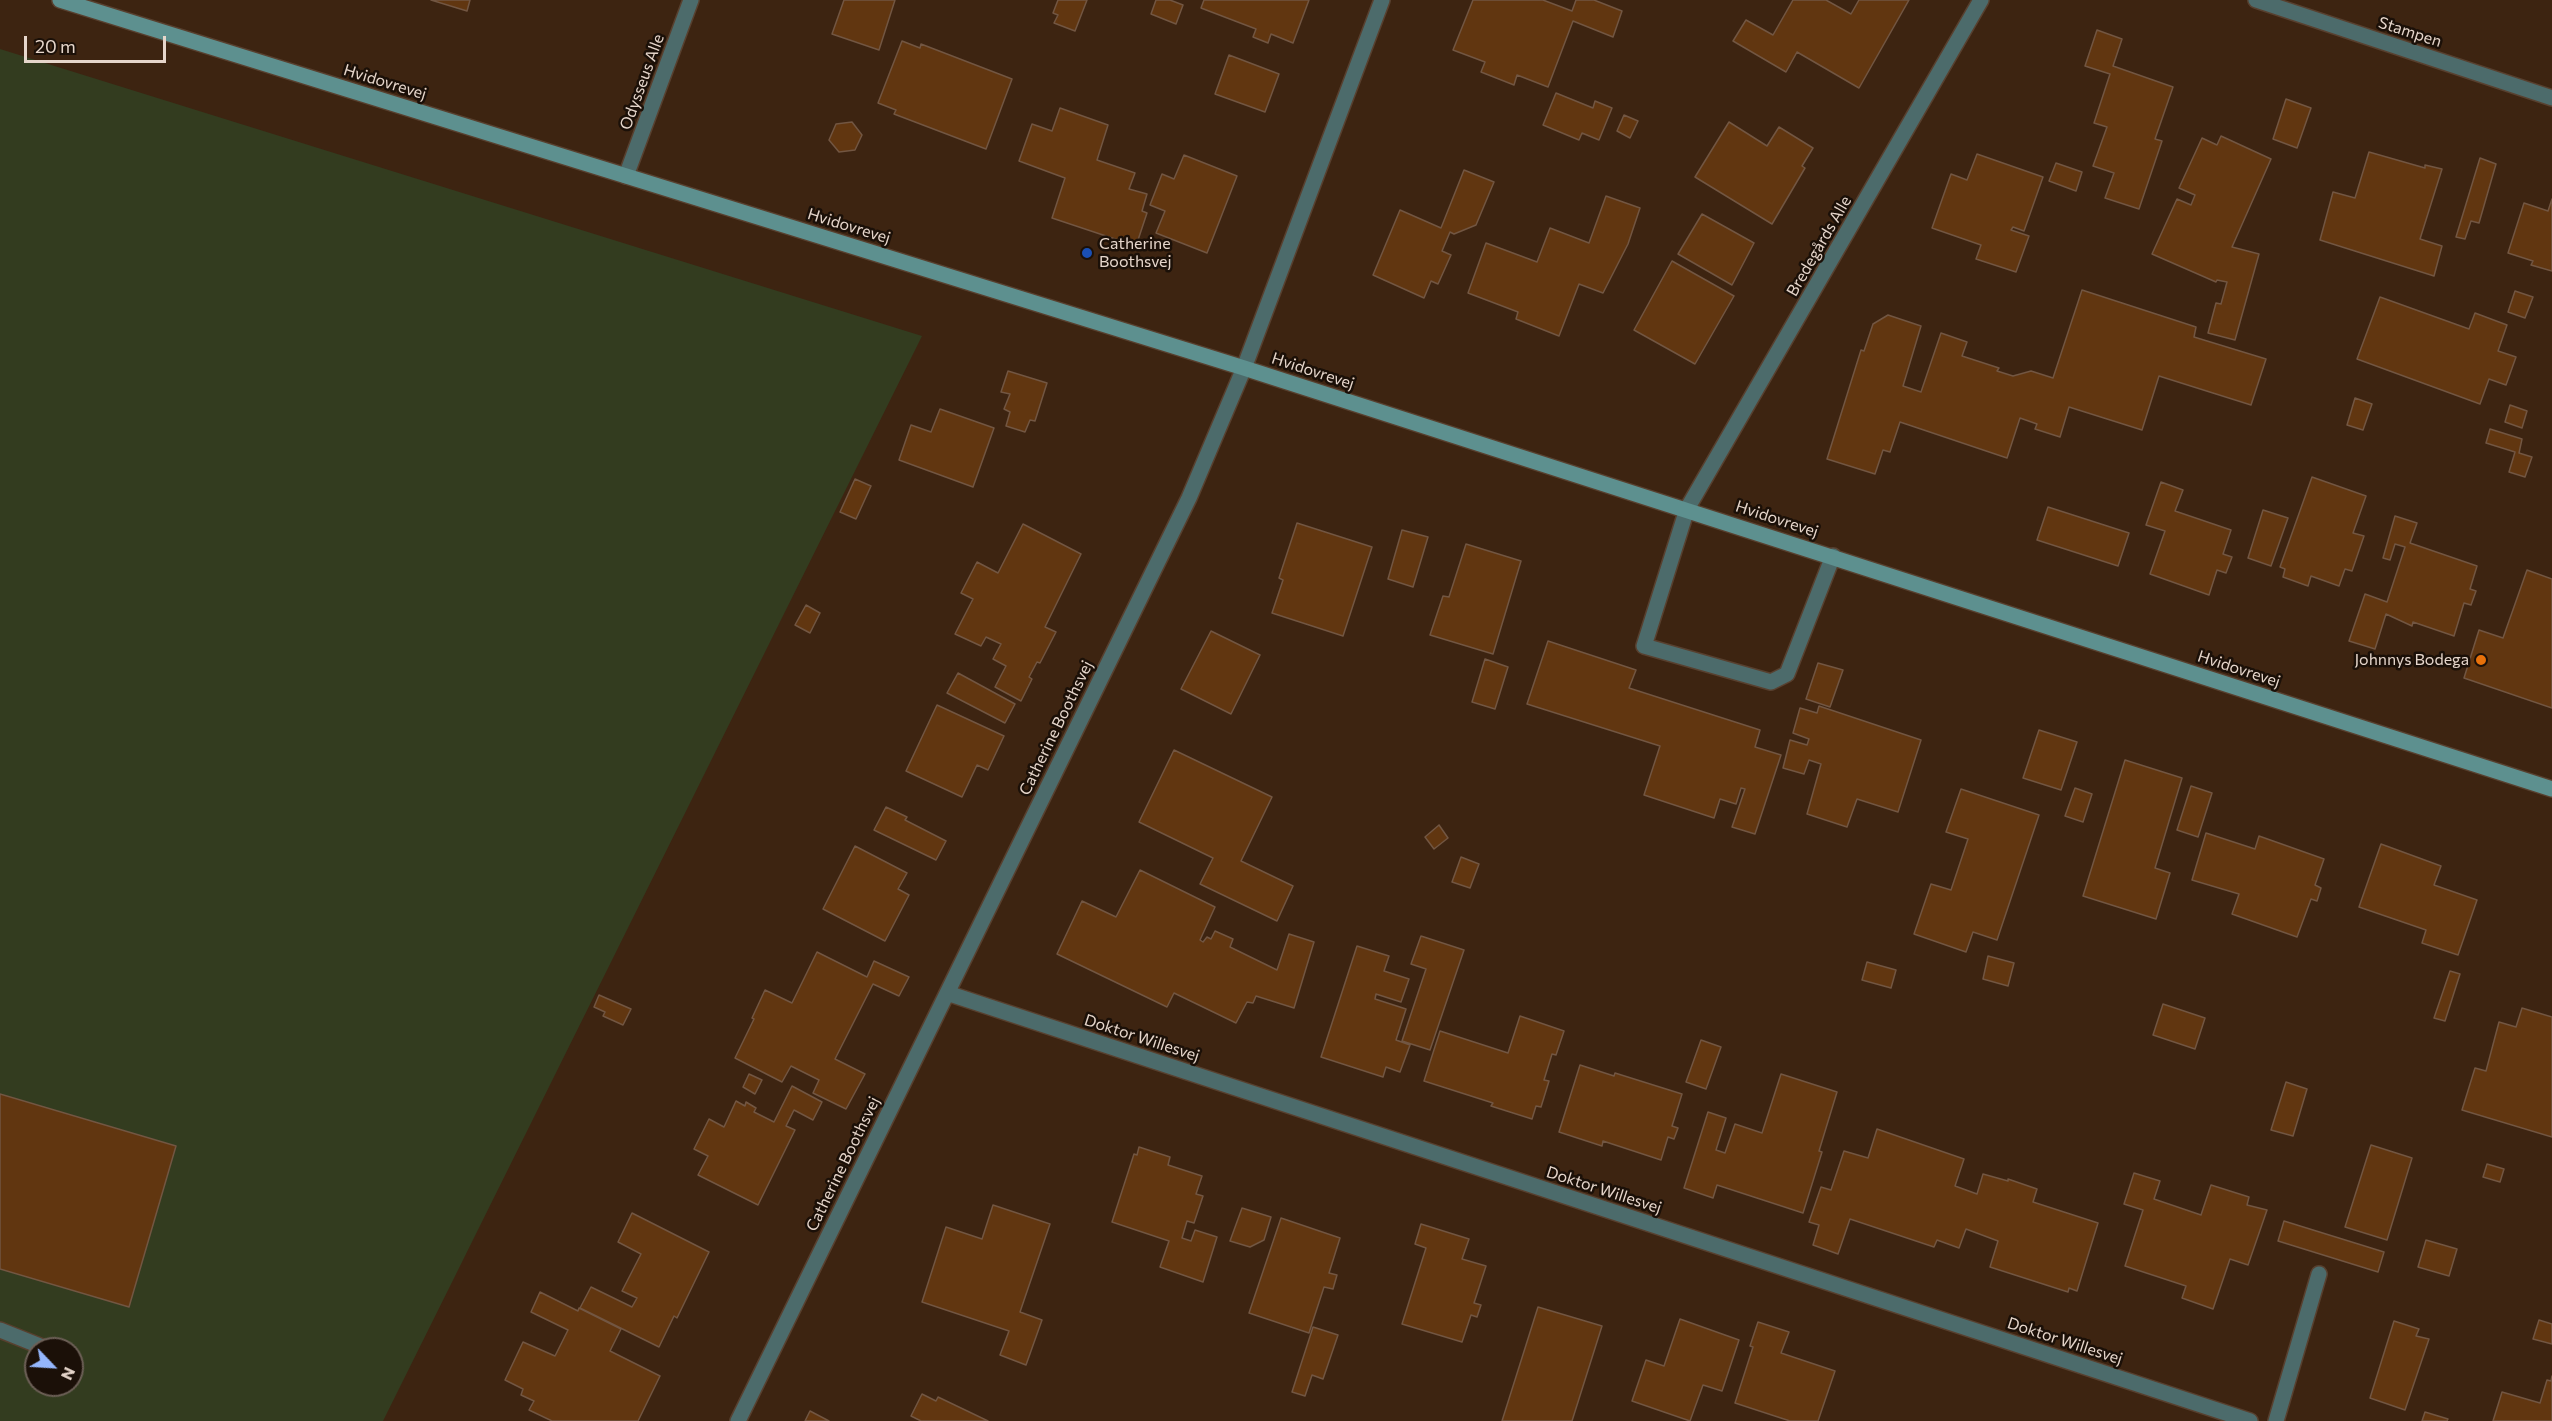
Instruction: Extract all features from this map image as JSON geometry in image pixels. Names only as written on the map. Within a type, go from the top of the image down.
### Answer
[{"type":"street","name":"Hvidovrevej","points":[[60,0],[1244,368],[1688,509],[2552,789]]},
{"type":"street","name":"Odysseus Alle","points":[[626,176],[691,0]]},
{"type":"street","name":"Catherine Boothsvej","points":[[738,1421],[1189,498],[1244,368],[1382,0]]},
{"type":"street","name":"Bredegårds Alle","points":[[1833,556],[1787,674],[1771,682],[1644,646],[1688,509],[1981,0]]},
{"type":"street","name":"Stampen","points":[[2256,0],[2552,98]]},
{"type":"street","name":"Doktor Willesvej","points":[[946,993],[2250,1421]]},
{"type":"street","points":[[2276,1421],[2319,1274]]},
{"type":"street","points":[[0,1330],[24,1340]]},
{"type":"green space","points":[[0,49],[922,336],[383,1421],[0,1421]]},
{"type":"building","points":[[431,0],[470,0],[467,11]]},
{"type":"building","points":[[844,0],[895,0],[879,50],[832,34]]},
{"type":"building","points":[[1058,0],[1087,0],[1075,31],[1054,23],[1058,15],[1053,13]]},
{"type":"building","points":[[1156,0],[1170,0],[1183,5],[1176,24],[1151,14]]},
{"type":"building","points":[[1204,0],[1309,0],[1293,43],[1271,34],[1268,43],[1253,37],[1256,29],[1201,8]]},
{"type":"building","points":[[1473,0],[1543,0],[1572,11],[1576,0],[1594,0],[1622,11],[1613,37],[1573,21],[1548,87],[1517,75],[1514,85],[1481,72],[1485,62],[1453,50]]},
{"type":"building","points":[[1793,0],[1826,0],[1851,14],[1859,0],[1909,0],[1859,88],[1797,52],[1786,72],[1733,41],[1746,20],[1773,35]]},
{"type":"building","points":[[2097,30],[2122,39],[2113,66],[2173,87],[2155,139],[2162,141],[2139,209],[2105,198],[2114,173],[2093,166],[2107,127],[2094,123],[2110,74],[2085,66]]},
{"type":"building","points":[[902,41],[920,48],[921,44],[1012,79],[986,149],[894,114],[896,110],[878,103]]},
{"type":"building","points":[[1229,55],[1279,74],[1265,112],[1215,94]]},
{"type":"building","points":[[1556,93],[1593,108],[1595,101],[1612,108],[1599,140],[1582,133],[1579,140],[1543,125]]},
{"type":"building","points":[[2286,99],[2311,108],[2297,148],[2273,139]]},
{"type":"building","points":[[1060,108],[1108,125],[1097,160],[1135,173],[1129,189],[1147,194],[1142,211],[1147,213],[1136,246],[1052,218],[1065,178],[1019,161],[1032,124],[1052,131]]},
{"type":"building","points":[[1624,115],[1638,121],[1630,138],[1617,131]]},
{"type":"building","points":[[852,122],[862,135],[855,150],[839,152],[829,140],[836,124]]},
{"type":"building","points":[[1729,122],[1767,146],[1779,127],[1813,148],[1802,166],[1805,168],[1772,224],[1695,177]]},
{"type":"building","points":[[2221,136],[2271,159],[2232,247],[2259,254],[2235,340],[2208,333],[2216,303],[2221,304],[2227,282],[2217,280],[2216,282],[2152,254],[2177,199],[2191,205],[2195,195],[2179,188],[2202,138],[2217,145]]},
{"type":"building","points":[[2369,152],[2425,168],[2425,165],[2442,169],[2420,239],[2442,246],[2434,276],[2320,240],[2333,192],[2355,198]]},
{"type":"building","points":[[1977,154],[2043,177],[2024,231],[2013,227],[2011,230],[2029,236],[2016,272],[1976,259],[1981,245],[1932,228],[1951,174],[1967,180]]},
{"type":"building","points":[[1184,155],[1237,176],[1207,253],[1156,233],[1165,211],[1150,205],[1162,174],[1174,179]]},
{"type":"building","points":[[2480,158],[2496,164],[2479,223],[2471,221],[2465,239],[2456,237]]},
{"type":"building","points":[[2056,163],[2082,172],[2076,191],[2049,181]]},
{"type":"building","points":[[1464,170],[1494,182],[1476,225],[1454,234],[1450,232],[1442,251],[1451,255],[1438,284],[1431,281],[1424,298],[1373,275],[1400,210],[1441,228]]},
{"type":"building","points":[[1606,196],[1640,208],[1628,244],[1603,293],[1579,284],[1559,336],[1516,319],[1518,312],[1468,293],[1486,243],[1537,262],[1550,228],[1589,243]]},
{"type":"building","points":[[2552,199],[2552,271],[2531,265],[2533,261],[2508,253],[2524,203],[2548,211]]},
{"type":"building","points":[[1702,214],[1754,243],[1732,285],[1678,254]]},
{"type":"building","points":[[1672,261],[1734,296],[1695,364],[1634,330]]},
{"type":"building","points":[[2082,290],[2196,327],[2194,337],[2266,359],[2251,405],[2159,376],[2142,430],[2069,407],[2060,437],[2035,429],[2037,424],[2020,418],[2007,458],[1900,422],[1890,452],[1883,450],[1875,474],[1827,459],[1861,350],[1864,351],[1873,324],[1888,315],[1921,326],[1903,386],[1921,392],[1941,333],[1967,342],[1962,356],[1999,368],[1997,371],[2013,376],[2031,371],[2053,378]]},
{"type":"building","points":[[2515,291],[2533,297],[2525,318],[2508,312]]},
{"type":"building","points":[[2380,297],[2469,329],[2475,313],[2507,325],[2498,351],[2516,357],[2506,385],[2489,379],[2480,404],[2357,359]]},
{"type":"building","points":[[1008,371],[1047,383],[1035,421],[1030,420],[1025,432],[1006,426],[1010,412],[1004,409],[1010,394],[1001,392]]},
{"type":"building","points":[[2355,398],[2372,404],[2363,430],[2347,425]]},
{"type":"building","points":[[2510,405],[2527,411],[2522,428],[2505,422]]},
{"type":"building","points":[[940,409],[994,428],[973,487],[899,460],[911,425],[931,432]]},
{"type":"building","points":[[2490,429],[2522,439],[2519,453],[2532,457],[2525,477],[2509,472],[2515,452],[2486,443]]},
{"type":"building","points":[[2312,477],[2366,496],[2353,533],[2364,536],[2352,571],[2345,569],[2339,586],[2311,576],[2308,586],[2283,577],[2285,569],[2280,567]]},
{"type":"building","points":[[855,479],[871,486],[856,519],[840,512]]},
{"type":"building","points":[[2161,482],[2183,490],[2175,511],[2231,530],[2223,554],[2232,557],[2226,573],[2217,570],[2209,595],[2150,574],[2165,531],[2146,525]]},
{"type":"building","points":[[2048,507],[2129,533],[2118,566],[2037,540]]},
{"type":"building","points":[[2263,510],[2288,518],[2271,566],[2248,558]]},
{"type":"building","points":[[2395,516],[2417,523],[2410,543],[2477,566],[2470,589],[2476,591],[2471,605],[2464,603],[2454,636],[2413,622],[2412,626],[2386,614],[2375,649],[2349,641],[2365,594],[2387,602],[2405,547],[2395,544],[2390,560],[2383,558]]},
{"type":"building","points":[[1297,523],[1372,547],[1343,636],[1272,613],[1283,580],[1279,578]]},
{"type":"building","points":[[1023,524],[1081,554],[1045,627],[1056,632],[1040,663],[1037,662],[1029,677],[1032,679],[1021,701],[995,687],[1006,666],[993,659],[1001,644],[986,637],[981,646],[955,634],[973,599],[961,593],[977,562],[998,573]]},
{"type":"building","points":[[1402,530],[1428,537],[1413,587],[1388,579]]},
{"type":"building","points":[[1466,544],[1521,561],[1493,654],[1430,635],[1443,596],[1449,597]]},
{"type":"building","points":[[2527,570],[2552,579],[2552,708],[2464,678],[2479,630],[2503,638]]},
{"type":"building","points":[[806,605],[820,613],[810,633],[795,625]]},
{"type":"building","points":[[1211,631],[1260,655],[1231,714],[1181,689]]},
{"type":"building","points":[[1548,641],[1636,670],[1629,688],[1760,730],[1755,747],[1781,755],[1755,834],[1732,827],[1745,789],[1741,788],[1736,804],[1720,799],[1714,818],[1644,795],[1660,746],[1527,704]]},
{"type":"building","points":[[1485,659],[1508,667],[1495,709],[1472,702]]},
{"type":"building","points":[[1818,663],[1843,670],[1830,707],[1806,699]]},
{"type":"building","points":[[958,673],[1015,704],[1005,723],[947,693]]},
{"type":"building","points":[[937,705],[1004,736],[988,770],[977,765],[962,797],[906,771]]},
{"type":"building","points":[[1819,706],[1921,740],[1898,812],[1857,799],[1847,827],[1807,814],[1821,764],[1809,760],[1804,774],[1783,768],[1790,740],[1807,745],[1809,739],[1793,733],[1800,708],[1817,713]]},
{"type":"building","points":[[2039,730],[2077,742],[2061,790],[2023,778]]},
{"type":"building","points":[[1174,750],[1272,797],[1241,861],[1293,886],[1277,921],[1200,884],[1213,858],[1139,822]]},
{"type":"building","points":[[2125,760],[2182,778],[2155,868],[2170,873],[2156,919],[2083,896]]},
{"type":"building","points":[[2191,786],[2212,793],[2198,837],[2177,830]]},
{"type":"building","points":[[2075,788],[2092,794],[2083,822],[2065,816]]},
{"type":"building","points":[[1961,789],[2039,815],[1997,940],[1973,932],[1966,952],[1914,934],[1931,884],[1951,890],[1968,839],[1946,832]]},
{"type":"building","points":[[886,807],[907,817],[905,820],[946,841],[936,860],[874,830]]},
{"type":"building","points":[[1439,825],[1448,838],[1434,849],[1425,837]]},
{"type":"building","points":[[2206,833],[2255,849],[2259,836],[2324,859],[2315,885],[2321,888],[2317,901],[2311,899],[2297,937],[2232,914],[2239,894],[2192,880]]},
{"type":"building","points":[[2381,844],[2441,866],[2434,885],[2477,900],[2458,955],[2422,943],[2426,930],[2359,907]]},
{"type":"building","points":[[855,846],[907,873],[898,889],[909,895],[885,941],[823,909]]},
{"type":"building","points":[[1461,857],[1479,864],[1470,888],[1452,882]]},
{"type":"building","points":[[1140,870],[1215,907],[1200,940],[1203,942],[1207,937],[1211,939],[1215,931],[1233,939],[1230,947],[1277,970],[1289,934],[1314,942],[1294,1008],[1256,996],[1253,1003],[1247,1002],[1236,1023],[1174,993],[1167,1007],[1057,954],[1082,901],[1116,917]]},
{"type":"building","points":[[1421,936],[1464,950],[1430,1050],[1402,1041],[1426,969],[1411,964]]},
{"type":"building","points":[[1357,946],[1389,956],[1384,971],[1409,979],[1401,1002],[1376,994],[1375,999],[1406,1009],[1396,1040],[1410,1045],[1400,1072],[1386,1067],[1383,1077],[1321,1057]]},
{"type":"building","points":[[817,952],[867,977],[874,961],[909,977],[899,996],[873,984],[835,1059],[865,1074],[846,1109],[813,1093],[819,1080],[791,1066],[782,1082],[735,1058],[765,990],[792,1003]]},
{"type":"building","points":[[1988,956],[2014,963],[2008,986],[1983,979]]},
{"type":"building","points":[[1867,962],[1896,970],[1891,988],[1862,980]]},
{"type":"building","points":[[2450,971],[2460,974],[2445,1021],[2434,1018]]},
{"type":"building","points":[[599,995],[631,1009],[623,1025],[603,1016],[605,1012],[594,1007]]},
{"type":"building","points":[[2163,1004],[2205,1018],[2195,1049],[2153,1035]]},
{"type":"building","points":[[2522,1008],[2552,1017],[2552,1137],[2462,1110],[2475,1068],[2486,1071],[2499,1022],[2516,1027]]},
{"type":"building","points":[[1520,1016],[1564,1031],[1556,1055],[1552,1054],[1544,1080],[1549,1081],[1541,1107],[1536,1106],[1532,1119],[1491,1106],[1493,1103],[1424,1081],[1440,1031],[1508,1053]]},
{"type":"building","points":[[1701,1040],[1721,1047],[1706,1089],[1686,1082]]},
{"type":"building","points":[[1580,1065],[1614,1076],[1615,1073],[1682,1094],[1672,1126],[1678,1128],[1674,1139],[1668,1137],[1661,1160],[1603,1141],[1602,1146],[1559,1132]]},
{"type":"building","points":[[749,1074],[762,1080],[755,1094],[743,1087]]},
{"type":"building","points":[[1781,1074],[1837,1092],[1803,1213],[1717,1185],[1713,1198],[1684,1188],[1708,1112],[1726,1118],[1716,1150],[1725,1153],[1735,1124],[1762,1133]]},
{"type":"building","points":[[2286,1082],[2307,1089],[2293,1136],[2271,1130]]},
{"type":"building","points":[[792,1086],[822,1102],[813,1120],[794,1110],[786,1126],[795,1130],[758,1205],[698,1175],[708,1156],[694,1149],[709,1119],[724,1127],[736,1101],[745,1106],[746,1102],[756,1108],[754,1112],[774,1122]]},
{"type":"building","points":[[0,1094],[176,1146],[129,1307],[0,1269]]},
{"type":"building","points":[[1877,1129],[1964,1159],[1955,1186],[1977,1194],[1983,1174],[2008,1181],[2008,1179],[2037,1189],[2033,1202],[2098,1223],[2077,1291],[2069,1288],[2068,1292],[1990,1267],[1998,1241],[1966,1229],[1959,1248],[1937,1240],[1934,1247],[1850,1219],[1838,1254],[1813,1245],[1819,1225],[1809,1222],[1821,1187],[1831,1190],[1844,1151],[1868,1158]]},
{"type":"building","points":[[2371,1145],[2412,1158],[2387,1240],[2345,1227]]},
{"type":"building","points":[[1139,1147],[1170,1157],[1168,1165],[1202,1176],[1196,1194],[1203,1196],[1194,1223],[1187,1221],[1182,1238],[1191,1241],[1195,1230],[1217,1237],[1203,1282],[1160,1267],[1169,1241],[1112,1222],[1134,1154],[1137,1155]]},
{"type":"building","points":[[2487,1164],[2504,1169],[2500,1182],[2483,1177]]},
{"type":"building","points":[[2134,1173],[2160,1181],[2154,1199],[2201,1215],[2211,1185],[2249,1197],[2247,1205],[2267,1210],[2248,1265],[2230,1259],[2213,1309],[2182,1298],[2186,1286],[2125,1266],[2143,1210],[2124,1204]]},
{"type":"building","points":[[993,1205],[1050,1224],[1020,1312],[1042,1320],[1026,1365],[1000,1355],[1009,1331],[922,1302],[946,1227],[982,1239]]},
{"type":"building","points":[[1242,1208],[1271,1217],[1264,1240],[1250,1247],[1230,1241]]},
{"type":"building","points":[[632,1213],[709,1252],[677,1318],[674,1316],[659,1347],[580,1308],[591,1287],[632,1307],[637,1298],[622,1291],[641,1254],[618,1242]]},
{"type":"building","points":[[1281,1218],[1340,1238],[1329,1273],[1337,1275],[1333,1289],[1324,1287],[1309,1333],[1249,1313]]},
{"type":"building","points":[[2284,1221],[2384,1252],[2378,1272],[2278,1241]]},
{"type":"building","points":[[1421,1224],[1469,1239],[1462,1259],[1486,1266],[1474,1303],[1481,1305],[1477,1317],[1471,1315],[1462,1342],[1402,1324],[1426,1248],[1415,1244]]},
{"type":"building","points":[[2426,1240],[2457,1249],[2449,1276],[2418,1267]]},
{"type":"building","points":[[540,1292],[621,1329],[610,1351],[660,1376],[638,1421],[552,1421],[529,1410],[534,1401],[521,1395],[523,1389],[505,1380],[523,1342],[555,1356],[568,1330],[531,1312]]},
{"type":"building","points":[[1538,1307],[1602,1326],[1572,1421],[1502,1421]]},
{"type":"building","points":[[1680,1319],[1739,1340],[1722,1391],[1703,1385],[1690,1421],[1632,1401],[1646,1360],[1664,1366]]},
{"type":"building","points":[[2539,1320],[2552,1324],[2552,1344],[2533,1339]]},
{"type":"building","points":[[2394,1321],[2419,1329],[2416,1336],[2429,1339],[2405,1410],[2370,1398]]},
{"type":"building","points":[[1758,1322],[1789,1332],[1781,1353],[1835,1371],[1818,1421],[1790,1421],[1735,1403],[1753,1347],[1750,1346]]},
{"type":"building","points":[[1313,1327],[1338,1335],[1323,1379],[1312,1375],[1305,1396],[1292,1392]]},
{"type":"building","points":[[2552,1376],[2552,1421],[2493,1421],[2502,1392],[2540,1403],[2547,1380],[2551,1381]]},
{"type":"building","points":[[922,1394],[936,1401],[938,1397],[988,1421],[921,1421],[911,1416]]},
{"type":"building","points":[[810,1411],[829,1421],[805,1421]]},
{"type":"building","points":[[2425,1412],[2448,1419],[2447,1421],[2422,1421]]},
{"type":"place","name":"Catherine Boothsvej","points":[[1087,253]]},
{"type":"place","name":"Johnnys Bodega","points":[[2481,660]]}]
